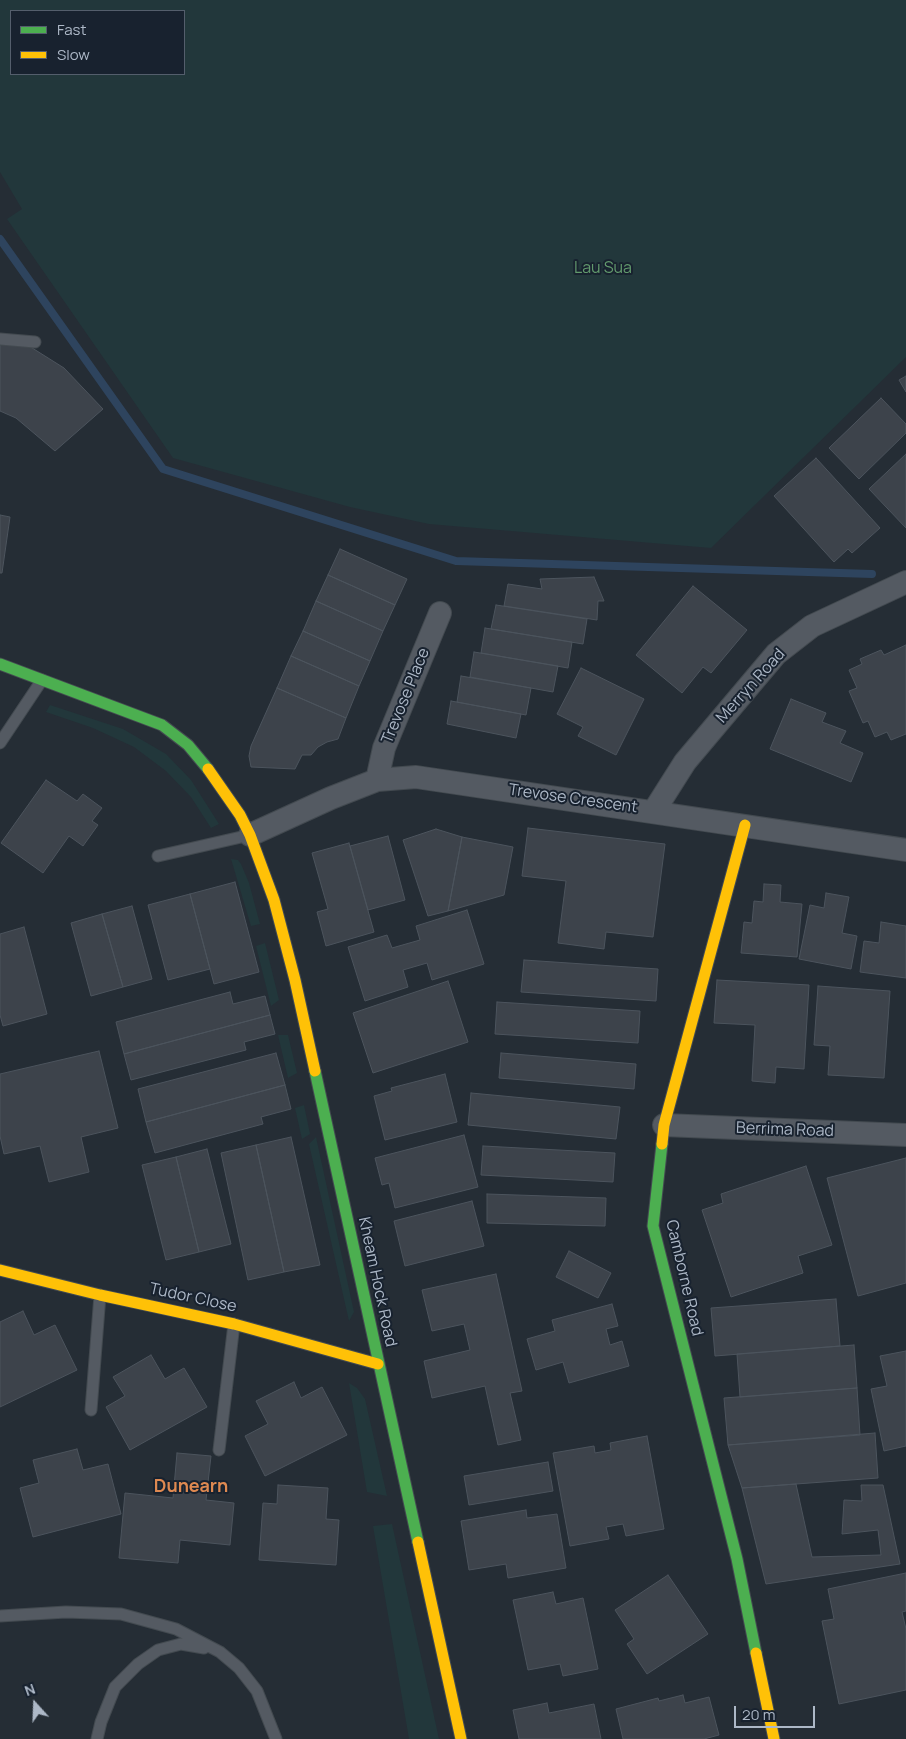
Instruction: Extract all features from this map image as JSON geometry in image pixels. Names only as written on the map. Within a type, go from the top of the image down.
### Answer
[{"type":"street","name":"Merryn Road","points":[[654,811],[685,762],[776,654],[812,626],[906,582]]},
{"type":"street","name":"Trevose Place","points":[[376,780],[384,748],[440,613]]},
{"type":"street","name":"Kheam Hock Road","points":[[0,664],[162,725],[188,745],[211,772],[240,815],[250,836],[274,900],[295,980],[461,1739]]},
{"type":"street","name":"Trevose Crescent","points":[[250,836],[331,798],[376,780],[416,777],[906,850]]},
{"type":"street","name":"Camborne Road","points":[[745,825],[664,1125],[653,1226],[737,1559],[774,1739]]},
{"type":"street","name":"Berrima Road","points":[[664,1125],[906,1135]]},
{"type":"street","name":"Tudor Close","points":[[0,1270],[100,1295],[234,1324],[378,1364]]},
{"type":"lane","points":[[0,338],[35,342]]},
{"type":"lane","points":[[0,743],[42,680]]},
{"type":"lane","points":[[158,856],[250,836]]},
{"type":"lane","points":[[91,1410],[100,1295]]},
{"type":"lane","points":[[218,1450],[234,1324]]},
{"type":"lane","points":[[0,1616],[66,1612],[121,1614],[176,1629],[220,1652],[239,1668],[257,1691],[276,1739]]},
{"type":"lane","points":[[97,1739],[101,1722],[116,1687],[138,1664],[158,1650],[180,1644],[220,1652]]},
{"type":"green space","name":"Lau Sua","points":[[0,0],[906,0],[906,357],[711,548],[429,524],[350,507],[173,458],[7,219],[22,209],[0,172]]},
{"type":"green space","points":[[50,705],[123,729],[166,754],[191,780],[219,824],[211,828],[191,797],[166,771],[134,747],[93,728],[46,712]]},
{"type":"green space","points":[[231,859],[238,860],[241,864],[249,883],[260,924],[251,926]]},
{"type":"green space","points":[[265,943],[279,1000],[271,1006],[256,946]]},
{"type":"green space","points":[[278,1035],[288,1035],[297,1073],[288,1078]]},
{"type":"green space","points":[[304,1105],[310,1134],[302,1139],[295,1108]]},
{"type":"green space","points":[[316,1137],[354,1312],[349,1321],[309,1144]]},
{"type":"green space","points":[[349,1383],[357,1388],[365,1399],[387,1496],[367,1492]]},
{"type":"green space","points":[[392,1524],[439,1739],[409,1739],[373,1526]]},
{"type":"building","points":[[0,344],[29,346],[64,368],[103,409],[55,451],[16,418],[0,411]]},
{"type":"building","points":[[906,376],[906,392],[899,380]]},
{"type":"building","points":[[881,398],[906,424],[906,433],[859,479],[829,448]]},
{"type":"building","points":[[906,454],[906,528],[869,489]]},
{"type":"building","points":[[816,458],[880,528],[852,553],[848,549],[834,562],[774,496]]},
{"type":"building","points":[[0,515],[10,517],[2,573],[0,573]]},
{"type":"building","points":[[340,549],[407,579],[395,605],[328,575]]},
{"type":"building","points":[[328,575],[395,605],[383,631],[316,601]]},
{"type":"building","points":[[594,577],[604,601],[598,601],[597,620],[504,606],[508,584],[542,589],[540,579]]},
{"type":"building","points":[[693,586],[747,630],[711,673],[703,667],[682,693],[636,655]]},
{"type":"building","points":[[316,601],[383,631],[370,661],[303,631]]},
{"type":"building","points":[[496,605],[587,619],[583,644],[491,629]]},
{"type":"building","points":[[485,628],[572,642],[568,668],[481,653]]},
{"type":"building","points":[[303,631],[370,661],[359,686],[291,656]]},
{"type":"building","points":[[906,645],[906,734],[891,740],[887,732],[875,737],[868,721],[863,723],[849,691],[857,688],[849,670],[862,664],[860,659],[881,650],[884,655]]},
{"type":"building","points":[[474,652],[558,666],[553,692],[470,677]]},
{"type":"building","points":[[291,656],[359,686],[346,718],[277,688]]},
{"type":"building","points":[[581,668],[644,699],[616,755],[578,736],[583,727],[557,714]]},
{"type":"building","points":[[461,676],[531,688],[526,715],[457,702]]},
{"type":"building","points":[[277,688],[346,718],[338,739],[318,747],[311,755],[302,755],[295,769],[251,767],[249,756],[251,746]]},
{"type":"building","points":[[791,699],[826,713],[822,722],[846,731],[840,743],[863,753],[851,782],[770,749]]},
{"type":"building","points":[[451,701],[521,714],[516,738],[447,724]]},
{"type":"building","points":[[46,780],[77,801],[83,794],[102,808],[92,821],[98,825],[83,846],[69,836],[43,873],[1,843]]},
{"type":"building","points":[[528,828],[665,844],[653,937],[606,932],[604,949],[558,943],[566,881],[522,876]]},
{"type":"building","points":[[436,829],[462,837],[448,911],[428,916],[403,840]]},
{"type":"building","points":[[388,836],[405,900],[368,910],[350,846]]},
{"type":"building","points":[[462,837],[513,847],[504,895],[448,911]]},
{"type":"building","points":[[349,843],[374,932],[326,946],[317,912],[328,909],[312,853]]},
{"type":"building","points":[[235,882],[259,972],[214,984],[190,894]]},
{"type":"building","points":[[764,884],[781,885],[780,902],[802,904],[797,957],[741,953],[744,922],[752,923],[754,901],[763,902]]},
{"type":"building","points":[[826,893],[849,897],[842,933],[857,936],[851,969],[799,959],[810,905],[824,908]]},
{"type":"building","points":[[190,894],[210,969],[168,980],[148,905]]},
{"type":"building","points":[[132,906],[152,979],[123,987],[102,914]]},
{"type":"building","points":[[467,910],[484,964],[432,980],[427,963],[403,970],[408,987],[365,1001],[348,947],[387,935],[392,948],[420,940],[416,926]]},
{"type":"building","points":[[102,914],[123,987],[91,996],[71,923]]},
{"type":"building","points":[[881,922],[906,926],[906,978],[860,972],[864,941],[879,943]]},
{"type":"building","points":[[24,927],[47,1014],[3,1026],[0,1015],[0,934]]},
{"type":"building","points":[[524,960],[658,969],[656,1001],[521,992]]},
{"type":"building","points":[[717,980],[809,985],[804,1069],[776,1067],[775,1083],[752,1081],[755,1025],[714,1023]]},
{"type":"building","points":[[448,981],[468,1042],[373,1073],[353,1013]]},
{"type":"building","points":[[818,986],[890,991],[884,1078],[828,1075],[830,1046],[814,1045]]},
{"type":"building","points":[[230,992],[233,1004],[265,996],[270,1015],[124,1054],[116,1022]]},
{"type":"building","points":[[497,1002],[640,1011],[638,1043],[495,1034]]},
{"type":"building","points":[[270,1015],[275,1034],[244,1042],[246,1050],[131,1080],[124,1054]]},
{"type":"building","points":[[99,1051],[118,1128],[81,1137],[89,1172],[49,1182],[40,1146],[4,1154],[0,1136],[0,1074]]},
{"type":"building","points":[[276,1053],[285,1085],[146,1122],[138,1089]]},
{"type":"building","points":[[501,1053],[636,1064],[634,1089],[499,1078]]},
{"type":"building","points":[[445,1074],[457,1122],[385,1140],[374,1096],[392,1091],[391,1088]]},
{"type":"building","points":[[285,1085],[291,1109],[261,1117],[263,1124],[155,1153],[146,1122]]},
{"type":"building","points":[[471,1093],[620,1107],[616,1139],[468,1125]]},
{"type":"building","points":[[464,1135],[478,1187],[395,1208],[389,1183],[382,1185],[375,1158]]},
{"type":"building","points":[[291,1137],[320,1265],[284,1272],[256,1145]]},
{"type":"building","points":[[256,1145],[284,1272],[248,1280],[221,1153]]},
{"type":"building","points":[[483,1146],[615,1153],[613,1182],[481,1175]]},
{"type":"building","points":[[207,1149],[231,1244],[199,1252],[176,1157]]},
{"type":"building","points":[[176,1157],[199,1252],[166,1260],[142,1165]]},
{"type":"building","points":[[906,1158],[906,1283],[858,1296],[827,1178]]},
{"type":"building","points":[[806,1166],[832,1245],[798,1256],[803,1273],[731,1297],[702,1210],[723,1203],[721,1194]]},
{"type":"building","points":[[487,1194],[606,1198],[605,1226],[487,1223]]},
{"type":"building","points":[[472,1201],[484,1246],[405,1266],[394,1221]]},
{"type":"building","points":[[569,1251],[611,1273],[598,1298],[556,1277]]},
{"type":"building","points":[[496,1274],[522,1391],[510,1393],[521,1440],[498,1445],[485,1386],[432,1398],[424,1361],[470,1350],[464,1324],[432,1331],[422,1290]]},
{"type":"building","points":[[836,1299],[840,1346],[715,1356],[711,1308]]},
{"type":"building","points":[[612,1304],[618,1326],[606,1329],[610,1345],[622,1341],[629,1366],[569,1383],[563,1362],[536,1370],[527,1339],[555,1331],[552,1320]]},
{"type":"building","points":[[23,1311],[34,1335],[55,1325],[77,1370],[0,1407],[0,1322]]},
{"type":"building","points":[[854,1345],[857,1388],[740,1397],[737,1354]]},
{"type":"building","points":[[906,1351],[906,1446],[884,1451],[871,1389],[887,1386],[880,1356]]},
{"type":"building","points":[[151,1355],[165,1379],[184,1368],[207,1407],[130,1450],[106,1407],[125,1396],[113,1377]]},
{"type":"building","points":[[294,1382],[301,1398],[322,1387],[347,1435],[265,1476],[245,1436],[268,1424],[256,1401]]},
{"type":"building","points":[[857,1388],[860,1435],[728,1445],[724,1398]]},
{"type":"building","points":[[875,1433],[878,1478],[742,1488],[728,1445]]},
{"type":"building","points":[[647,1436],[664,1529],[626,1536],[623,1524],[606,1527],[609,1539],[570,1546],[553,1453],[594,1446],[595,1453],[611,1450],[610,1443]]},
{"type":"building","points":[[77,1449],[83,1470],[108,1464],[121,1514],[33,1537],[20,1488],[39,1483],[33,1460]]},
{"type":"building","points":[[177,1453],[211,1456],[206,1500],[234,1503],[230,1545],[180,1540],[178,1563],[119,1558],[125,1493],[173,1498]]},
{"type":"building","points":[[548,1462],[553,1491],[469,1505],[464,1476]]},
{"type":"building","points":[[796,1484],[812,1557],[881,1555],[878,1530],[842,1534],[844,1500],[862,1501],[861,1485],[883,1485],[900,1564],[766,1584],[742,1488]]},
{"type":"building","points":[[278,1485],[328,1488],[326,1519],[339,1520],[336,1565],[259,1560],[263,1503],[277,1504]]},
{"type":"building","points":[[526,1510],[527,1518],[557,1514],[566,1568],[508,1578],[506,1564],[469,1570],[461,1521]]},
{"type":"building","points":[[906,1573],[906,1611],[902,1612],[906,1629],[906,1690],[839,1704],[822,1621],[834,1619],[828,1589]]},
{"type":"building","points":[[668,1575],[708,1634],[647,1674],[627,1644],[634,1639],[615,1610]]},
{"type":"building","points":[[553,1592],[556,1604],[583,1598],[598,1669],[563,1676],[560,1664],[528,1670],[513,1600]]},
{"type":"building","points":[[683,1695],[685,1703],[709,1697],[719,1735],[704,1739],[623,1739],[616,1709],[658,1698],[659,1701]]},
{"type":"building","points":[[547,1703],[549,1713],[594,1704],[601,1739],[519,1739],[513,1710]]},
{"type":"waterway","points":[[0,239],[163,469],[456,561],[872,574]]},
{"type":"traffic: fast","points":[[0,664],[162,725],[188,745],[208,769]]},
{"type":"traffic: fast","points":[[315,1071],[418,1542]]},
{"type":"traffic: fast","points":[[662,1144],[653,1226],[737,1559],[756,1653]]},
{"type":"traffic: slow","points":[[208,769],[240,815],[250,835],[274,900],[295,980],[315,1071]]},
{"type":"traffic: slow","points":[[662,1144],[664,1125],[745,825]]},
{"type":"traffic: slow","points":[[0,1270],[100,1295],[234,1324],[378,1364]]},
{"type":"traffic: slow","points":[[418,1542],[461,1739]]},
{"type":"traffic: slow","points":[[756,1653],[774,1739]]},
{"type":"district","name":"Dunearn","points":[[191,1487]]}]
